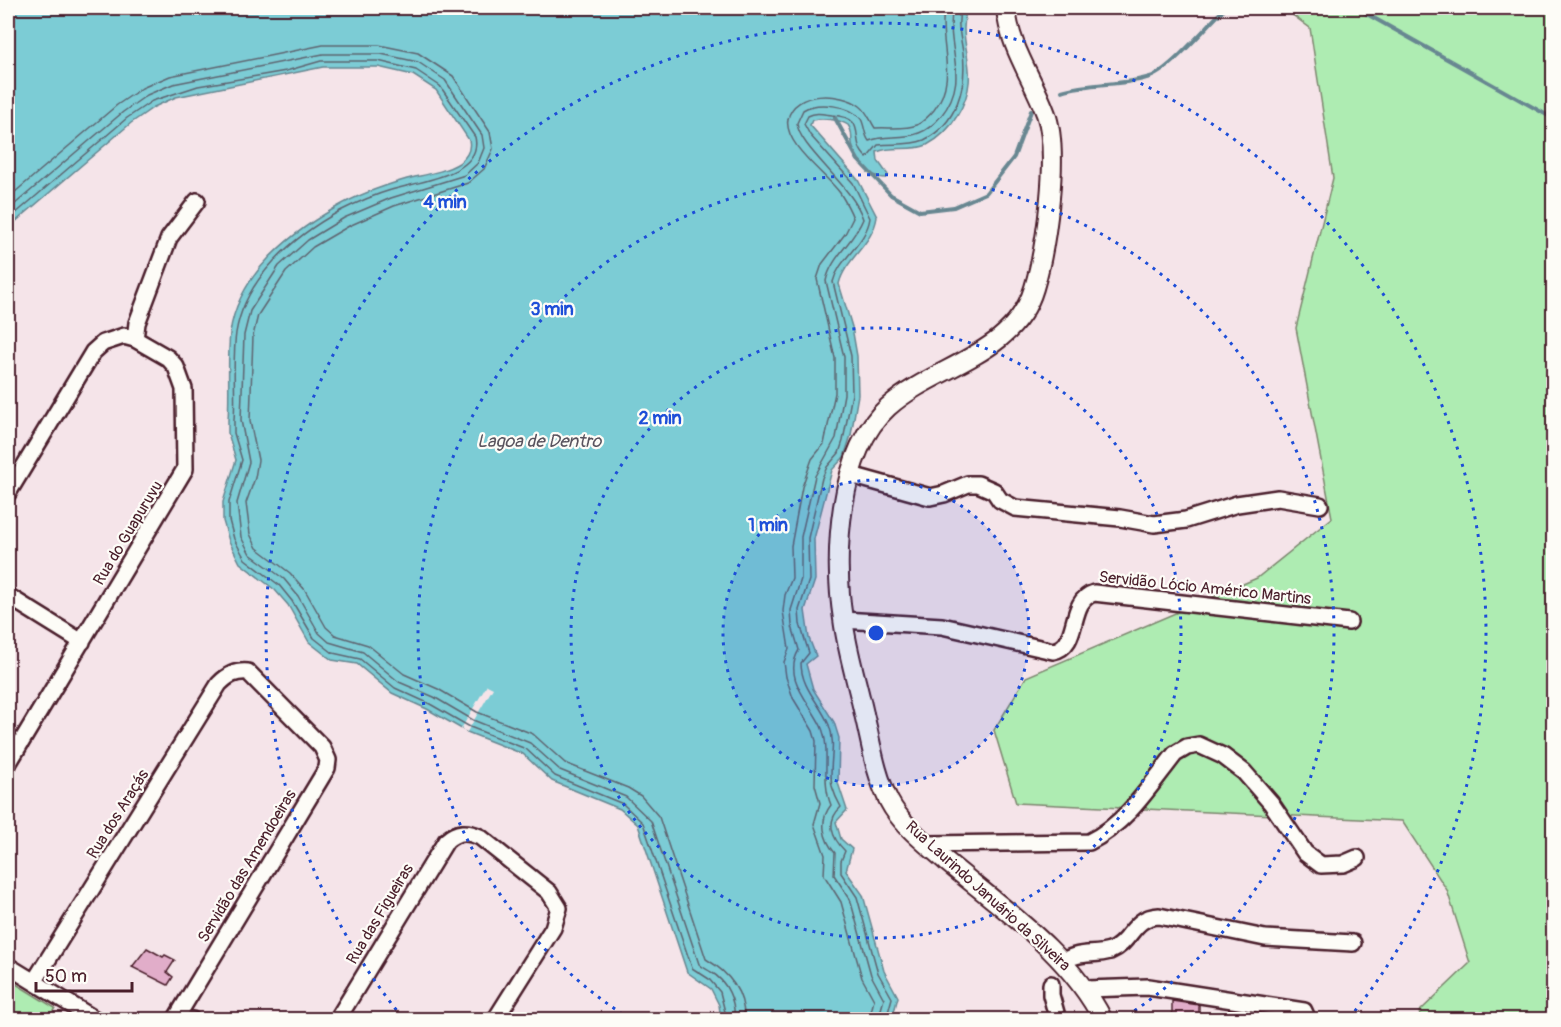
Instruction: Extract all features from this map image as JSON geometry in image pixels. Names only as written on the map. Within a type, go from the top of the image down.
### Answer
[{"type":"main road","name":"Rua Laurindo Januário da Silveira","points":[[1006,8],[1014,45],[1045,112],[1052,140],[1048,202],[1034,287],[1019,318],[994,343],[962,363],[915,387],[887,408],[867,433],[850,475],[839,558],[843,620],[882,782],[899,815],[927,844],[1064,961],[1086,989],[1103,1020]]},
{"type":"street","points":[[135,339],[137,323],[169,238],[197,201]]},
{"type":"street","name":"Rua do Guapuruvu","points":[[8,493],[93,352],[114,338],[135,339],[168,358],[181,377],[185,470],[8,764]]},
{"type":"street","points":[[850,475],[930,497],[968,484],[978,484],[994,491],[1000,500],[1015,508],[1120,518],[1154,524],[1186,520],[1237,504],[1278,498],[1320,506]]},
{"type":"street","name":"Servidão Lócio Américo Martins","points":[[843,620],[942,626],[1053,651],[1061,650],[1066,644],[1081,602],[1087,595],[1094,593],[1350,622]]},
{"type":"street","points":[[8,596],[82,642]]},
{"type":"street","name":"Servidão das Amendoeiras","points":[[175,1020],[324,775],[328,760],[322,747],[255,677],[248,672],[238,671]]},
{"type":"street","name":"Rua dos Araçás","points":[[34,982],[219,684],[228,675],[238,671]]},
{"type":"street","points":[[927,844],[1089,842],[1108,833],[1124,819],[1176,754],[1187,747],[1199,745],[1223,756],[1244,772],[1271,802],[1305,853],[1321,865],[1343,864],[1357,858]]},
{"type":"street","name":"Rua das Figueiras","points":[[337,1020],[446,841],[460,832],[470,832],[480,837],[549,892],[559,908],[553,928],[495,1020]]},
{"type":"street","points":[[1064,961],[1078,954],[1110,951],[1147,917],[1160,916],[1265,938],[1353,943]]},
{"type":"street","points":[[8,966],[96,1020]]},
{"type":"street","points":[[1051,984],[1053,1004],[1058,1020]]},
{"type":"street","points":[[1086,989],[1149,987],[1304,1011],[1308,1020]]},
{"type":"green space","points":[[1283,8],[1553,8],[1553,1019],[1421,1019],[1419,1012],[1470,963],[1447,890],[1402,821],[1016,803],[994,730],[1026,677],[1257,578],[1332,518],[1296,328],[1333,178],[1310,28]]},
{"type":"green space","points":[[8,979],[55,1008],[48,1019],[8,1019]]},
{"type":"water","name":"Lagoa de Dentro","points":[[8,8],[967,8],[964,35],[969,86],[965,100],[951,125],[927,145],[877,152],[878,161],[888,175],[886,178],[874,175],[859,161],[853,149],[848,125],[835,120],[821,119],[812,120],[810,125],[858,180],[877,217],[870,235],[847,267],[839,284],[852,327],[857,356],[858,395],[851,435],[844,457],[832,470],[814,539],[815,580],[805,610],[809,638],[816,656],[806,664],[813,689],[834,722],[839,738],[838,783],[847,810],[836,822],[841,839],[852,849],[846,871],[863,895],[884,971],[898,997],[892,1019],[721,1019],[719,1005],[711,989],[687,972],[638,825],[620,809],[552,781],[523,754],[467,732],[427,709],[392,693],[357,664],[332,660],[309,642],[288,605],[275,590],[240,563],[229,541],[223,521],[223,502],[236,460],[228,433],[229,344],[235,312],[243,293],[254,275],[283,244],[343,203],[379,188],[447,169],[464,158],[469,150],[469,140],[436,90],[413,75],[378,67],[323,67],[176,97],[154,107],[131,123],[8,228]]},
{"type":"pier","points":[[487,685],[493,688],[467,732],[461,729]]},
{"type":"building","points":[[147,948],[163,957],[165,955],[175,960],[167,972],[173,977],[168,985],[132,967]]},
{"type":"building","points":[[1172,1001],[1199,1005],[1199,1020],[1172,1020]]},
{"type":"waterway","points":[[1062,91],[1084,86],[1140,80],[1158,73],[1178,57],[1225,8]]},
{"type":"waterway","points":[[1356,8],[1554,119]]},
{"type":"waterway","points":[[835,118],[858,160],[891,195],[920,211],[954,207],[986,193],[1014,157],[1031,111]]}]
